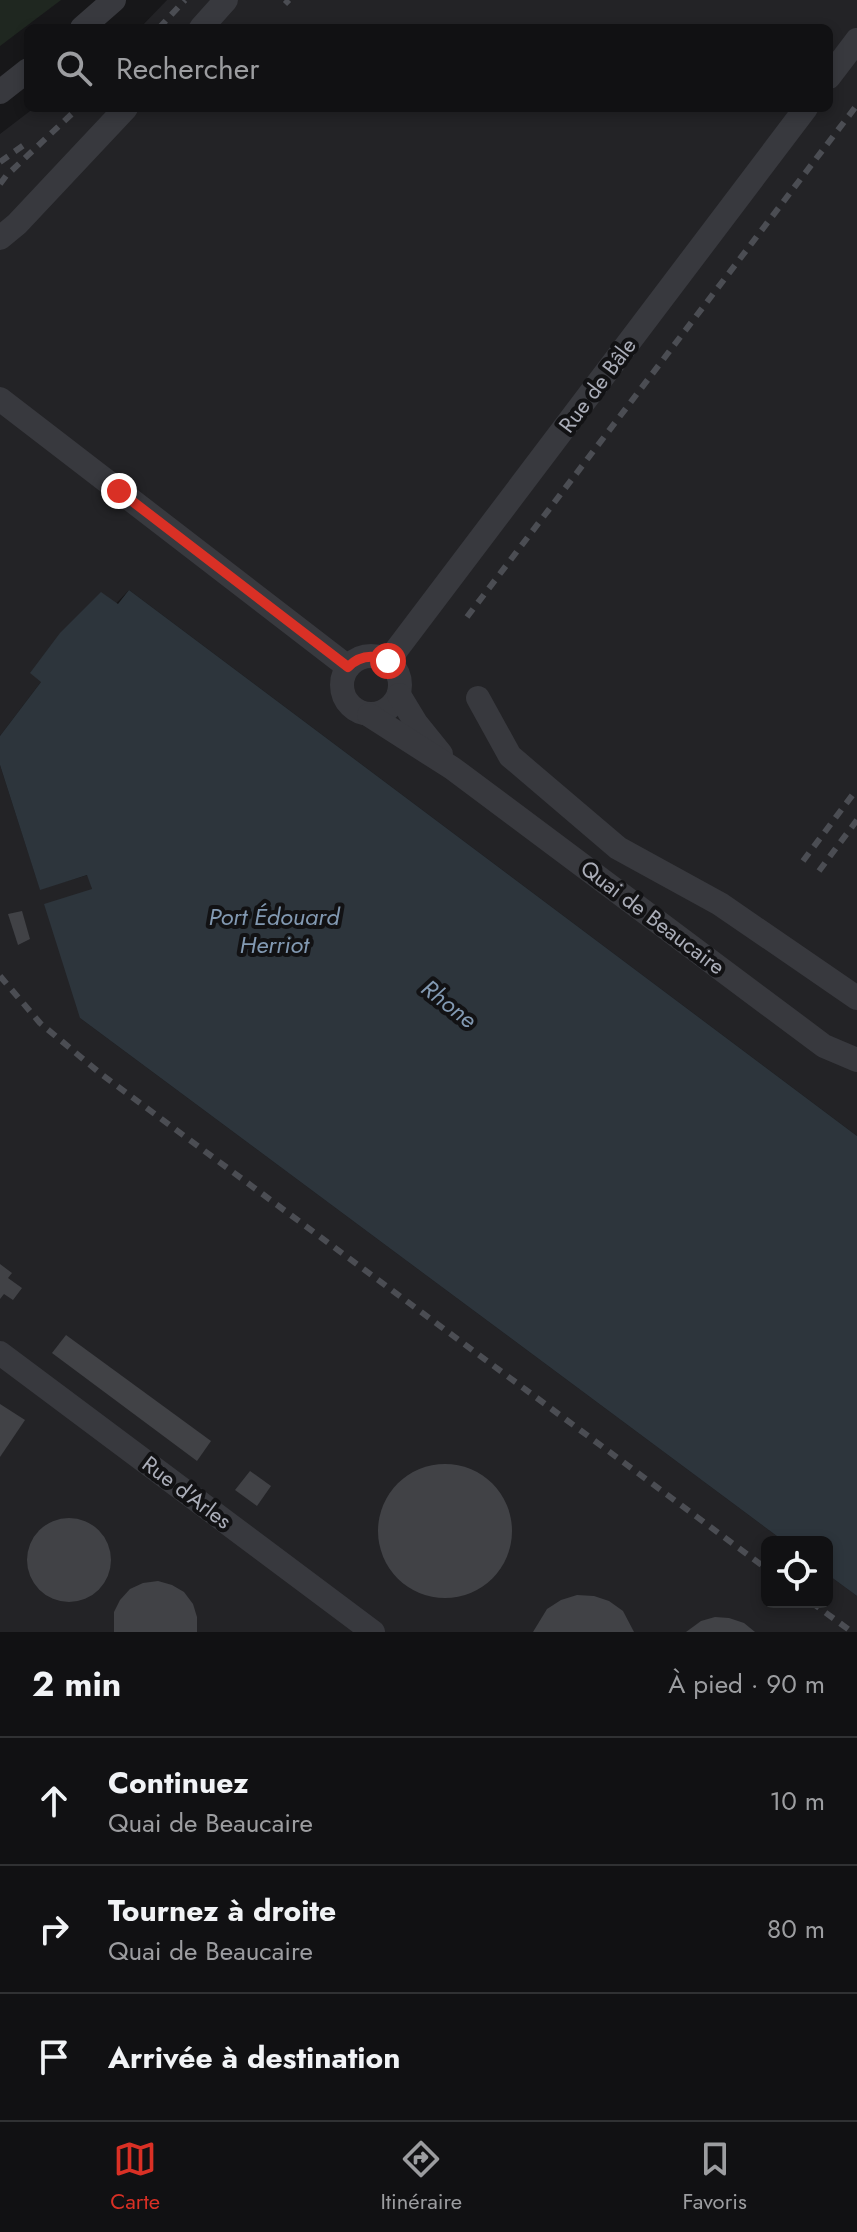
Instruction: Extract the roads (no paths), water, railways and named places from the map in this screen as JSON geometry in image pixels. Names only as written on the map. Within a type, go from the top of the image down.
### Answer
[{"type":"street","points":[[87,24],[114,0]]},
{"type":"street","points":[[205,24],[226,0]]},
{"type":"street","points":[[833,72],[857,40]]},
{"type":"street","points":[[0,92],[24,73]]},
{"type":"street","points":[[0,238],[17,224],[122,112]]},
{"type":"street","name":"Rue de Bâle","points":[[388,661],[803,112]]},
{"type":"street","points":[[0,399],[348,667],[354,661],[371,656],[388,661]]},
{"type":"street","name":"Quai de Beaucaire","points":[[388,661],[399,677],[399,695],[416,723],[452,768]]},
{"type":"street","name":"Quai de Beaucaire","points":[[348,667],[341,684],[346,702],[360,713],[369,715],[452,768],[824,1046],[857,1060]]},
{"type":"street","points":[[369,715],[387,710],[399,695]]},
{"type":"street","points":[[478,698],[510,756],[618,848],[720,904],[857,998]]},
{"type":"street","points":[[824,1046],[857,1071]]},
{"type":"street","name":"Rue d'Arles","points":[[0,1353],[373,1632]]},
{"type":"water","name":"Port Édouard Herriot","points":[[129,590],[857,1136],[857,1596],[833,1578],[833,1536],[777,1536],[80,1018],[44,904],[92,889],[87,875],[40,890],[0,765],[0,736],[41,682],[30,673],[60,633],[101,592],[118,604]]},
{"type":"railway","points":[[163,24],[185,0]]},
{"type":"railway","points":[[285,4],[289,0]]},
{"type":"railway","points":[[467,617],[857,105]]},
{"type":"railway","points":[[0,184],[74,112]]},
{"type":"railway","points":[[0,162],[28,142]]},
{"type":"railway","points":[[803,861],[857,789]]},
{"type":"railway","points":[[819,871],[857,820]]},
{"type":"railway","points":[[0,976],[40,1023],[101,1074],[761,1565]]},
{"type":"railway","points":[[819,1608],[852,1632]]},
{"type":"water label","name":"Rhone","points":[[449,1004]]}]
